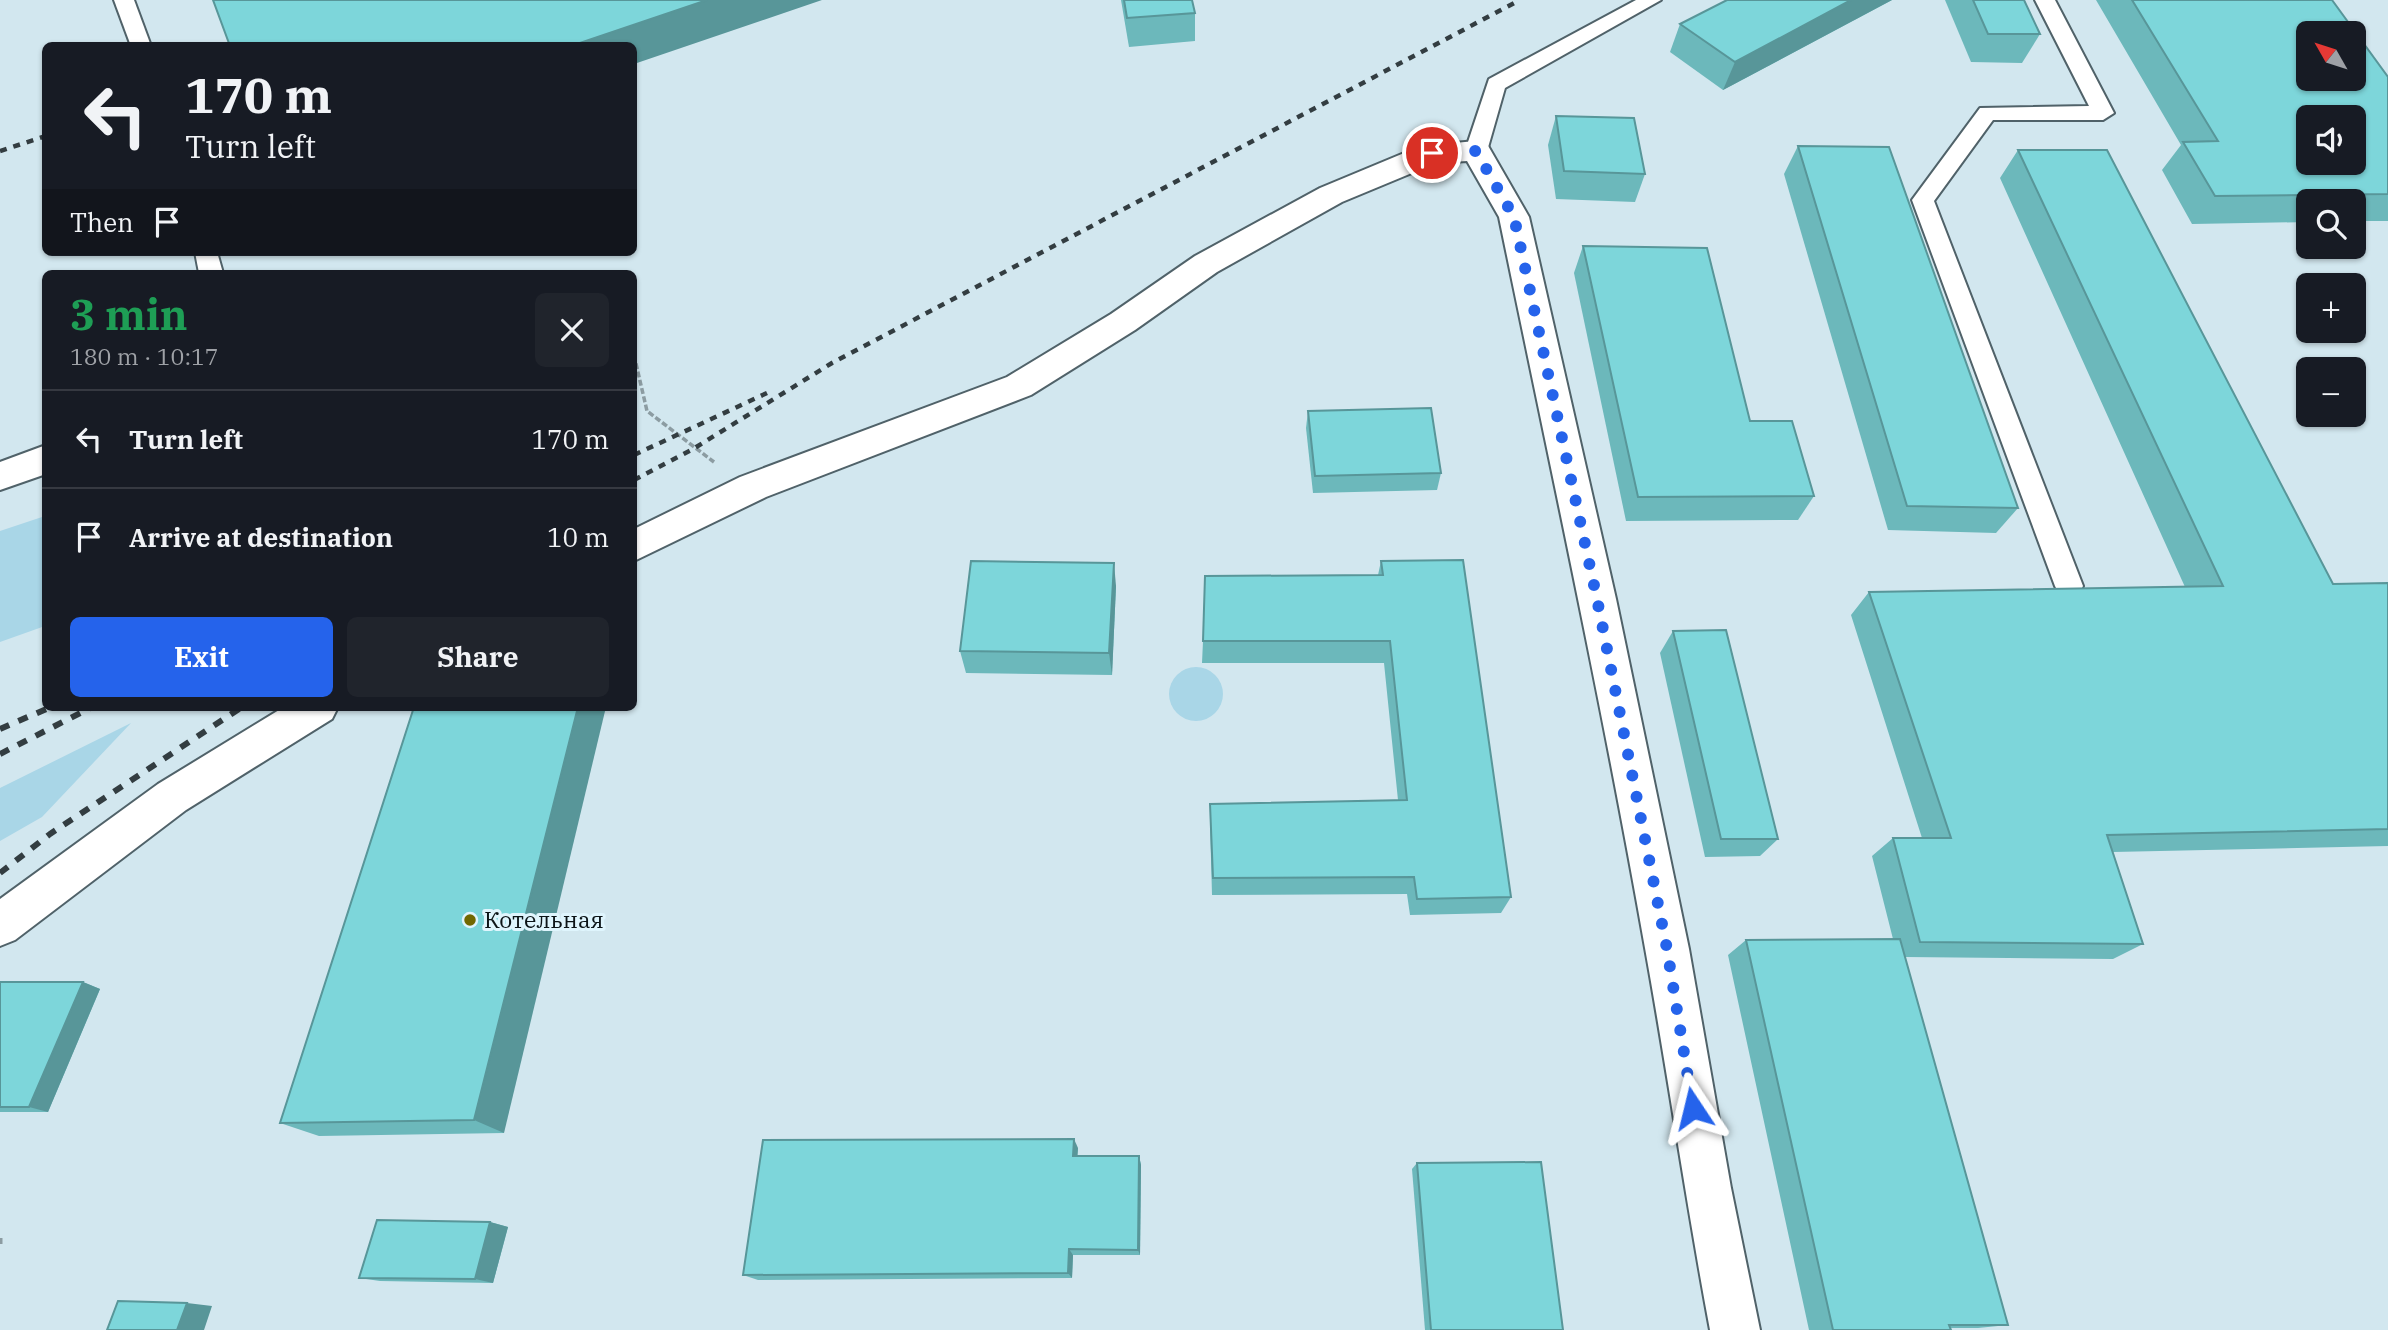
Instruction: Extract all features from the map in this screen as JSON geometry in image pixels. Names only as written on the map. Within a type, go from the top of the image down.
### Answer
[{"type":"street","points":[[637,545],[753,487],[1019,386],[1124,322],[1206,264],[1331,195],[1432,153],[1476,151],[1514,217],[1597,599],[1662,922],[1707,1188],[1735,1330]]},
{"type":"street","points":[[0,476],[42,460]]},
{"type":"street","points":[[0,925],[172,797],[312,711]]},
{"type":"lane","points":[[124,0],[140,42]]},
{"type":"lane","points":[[1476,151],[1496,84],[1651,0]]},
{"type":"lane","points":[[2045,0],[2103,113],[1987,113],[1923,200],[2069,586]]},
{"type":"path","points":[[637,368],[647,411],[693,449],[753,487]]},
{"type":"path","points":[[0,1238],[0,1244]]},
{"type":"shaded area","points":[[42,517],[42,627],[0,642],[0,531]]},
{"type":"shaded area","points":[[1201,667],[1211,671],[1219,679],[1223,694],[1219,709],[1211,717],[1191,721],[1181,717],[1173,709],[1169,689],[1173,679],[1181,671]]},
{"type":"shaded area","points":[[131,723],[42,817],[0,841],[0,788]]},
{"type":"building","points":[[213,0],[707,0],[583,42],[229,42]]},
{"type":"building","points":[[1124,0],[1192,0],[1195,13],[1127,18]]},
{"type":"building","points":[[1727,0],[1851,0],[1735,62],[1680,24]]},
{"type":"building","points":[[1973,0],[2024,0],[2040,34],[1988,34]]},
{"type":"building","points":[[2132,0],[2332,0],[2347,21],[2296,21],[2296,91],[2366,91],[2366,47],[2388,77],[2388,194],[2366,194],[2366,189],[2296,189],[2296,195],[2215,196],[2183,142],[2218,141]]},
{"type":"building","points":[[1556,116],[1634,118],[1645,174],[1564,171]]},
{"type":"building","points":[[1798,146],[1889,147],[2018,508],[1907,506]]},
{"type":"building","points":[[2018,150],[2107,150],[2333,584],[2388,583],[2388,829],[2107,835],[2143,944],[1920,942],[1893,838],[1951,838],[1869,592],[2223,586]]},
{"type":"building","points":[[1583,246],[1707,248],[1750,421],[1792,421],[1814,496],[1638,497]]},
{"type":"building","points":[[1431,408],[1441,473],[1315,476],[1308,411]]},
{"type":"building","points":[[1463,560],[1511,897],[1417,899],[1414,877],[1213,878],[1210,804],[1407,800],[1390,641],[1203,641],[1205,576],[1383,575],[1381,561]]},
{"type":"building","points":[[971,561],[1114,563],[1109,653],[960,651]]},
{"type":"building","points":[[1726,630],[1778,839],[1721,839],[1673,631]]},
{"type":"building","name":"Котельная","points":[[413,711],[577,711],[474,1120],[280,1123]]},
{"type":"building","points":[[1900,939],[2008,1325],[1949,1325],[1951,1330],[1833,1330],[1746,940]]},
{"type":"building","points":[[0,982],[83,982],[29,1107],[0,1107]]},
{"type":"building","points":[[1074,1139],[1073,1156],[1139,1156],[1138,1250],[1069,1249],[1068,1273],[743,1275],[763,1140]]},
{"type":"building","points":[[1541,1162],[1563,1330],[1431,1330],[1417,1163]]},
{"type":"building","points":[[377,1220],[490,1222],[475,1279],[359,1278]]},
{"type":"building","points":[[118,1301],[187,1303],[177,1330],[107,1330]]},
{"type":"railway","points":[[637,478],[693,449],[832,363],[1520,0]]},
{"type":"railway","points":[[0,151],[42,137]]},
{"type":"railway","points":[[637,454],[767,393]]},
{"type":"railway","points":[[0,729],[42,711]]},
{"type":"railway","points":[[0,754],[84,711]]},
{"type":"railway","points":[[0,873],[50,834],[236,711]]},
{"type":"place","name":"Котельная","points":[[470,920]]},
{"type":"route","points":[[1432,153],[1476,151],[1514,217],[1597,599],[1667,949],[1693,1108]]}]
